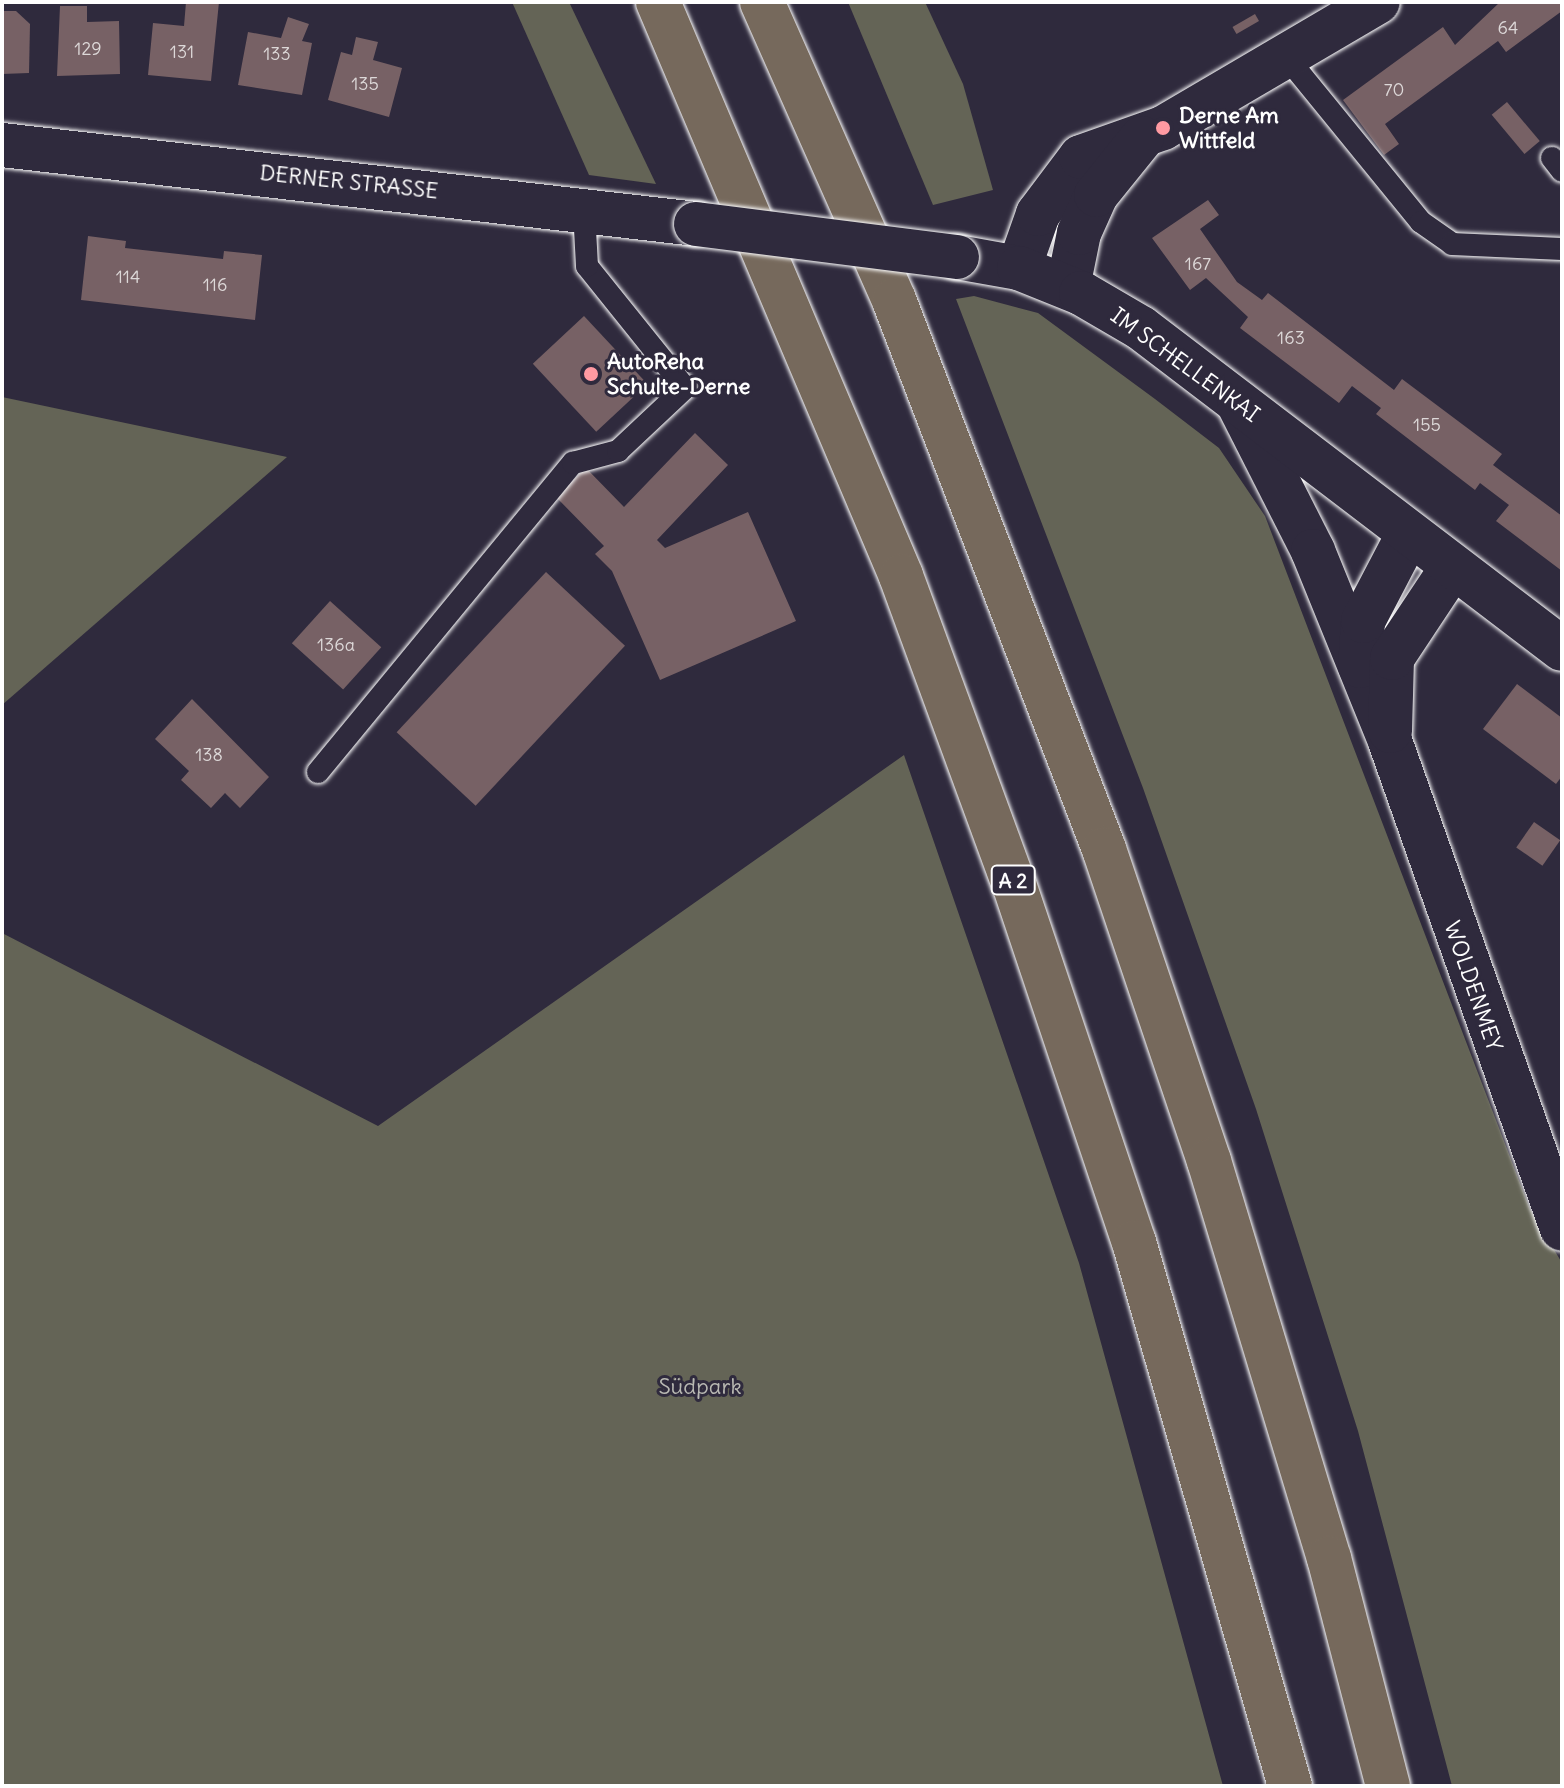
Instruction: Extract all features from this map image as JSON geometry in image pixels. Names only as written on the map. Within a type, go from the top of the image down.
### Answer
[{"type":"highway","name":"A 2","points":[[658,2],[901,576],[1014,884],[1134,1242],[1290,1786]]},
{"type":"highway","points":[[762,2],[894,300],[1104,849],[1209,1161],[1329,1558],[1388,1786]]},
{"type":"street","points":[[1019,268],[1038,214],[1071,166],[1093,152],[1142,138],[1288,59],[1378,2]]},
{"type":"street","points":[[1068,287],[1079,233],[1096,195],[1142,138]]},
{"type":"street","name":"DERNER STRASSE","points":[[2,145],[684,223]]},
{"type":"street","name":"IM SCHELLENKAI","points":[[684,223],[957,257],[1019,268],[1068,287],[1141,328],[1451,569],[1562,649]]},
{"type":"street","name":"WOLDENMEY","points":[[1238,403],[1307,536],[1390,741],[1562,1229]]},
{"type":"street","name":"WOLDENMEY","points":[[1360,673],[1363,621],[1408,535]]},
{"type":"street","name":"WOLDENMEY","points":[[1390,741],[1392,658],[1451,569]]},
{"type":"lane","points":[[1288,59],[1432,229],[1452,244],[1562,249]]},
{"type":"lane","points":[[318,772],[573,463],[618,451],[685,388],[587,266],[584,210]]},
{"type":"green space","points":[[512,2],[569,2],[656,184],[589,175]]},
{"type":"green space","points":[[848,2],[925,2],[963,84],[993,190],[933,205]]},
{"type":"green space","points":[[974,296],[1038,313],[1155,399],[1219,448],[1265,516],[1530,1209],[1562,1263],[1562,1786],[1452,1786],[1358,1431],[1256,1109],[1143,788],[956,299]]},
{"type":"green space","points":[[2,397],[287,457],[2,705]]},
{"type":"green space","name":"Südpark","points":[[904,755],[1079,1263],[1223,1786],[2,1786],[2,933],[378,1126]]},
{"type":"building","points":[[186,2],[219,2],[211,81],[148,75],[153,23],[184,26]]},
{"type":"building","points":[[1500,2],[1562,2],[1562,11],[1506,52],[1498,41],[1385,124],[1399,144],[1384,155],[1343,100],[1443,27],[1455,45]]},
{"type":"building","points":[[60,6],[87,6],[87,22],[119,21],[120,74],[57,76]]},
{"type":"building","points":[[2,11],[16,11],[30,24],[29,73],[2,74]]},
{"type":"building","points":[[1255,14],[1259,21],[1236,34],[1232,27]]},
{"type":"building","points":[[288,17],[309,24],[302,41],[312,43],[302,95],[238,85],[248,32],[281,38]]},
{"type":"building","points":[[356,37],[378,42],[373,60],[402,68],[389,117],[328,100],[341,52],[352,55]]},
{"type":"building","points":[[1507,102],[1540,141],[1524,154],[1492,115]]},
{"type":"building","points":[[1208,200],[1219,215],[1200,229],[1237,282],[1262,300],[1268,293],[1394,390],[1402,379],[1502,454],[1493,465],[1562,516],[1562,571],[1496,521],[1509,505],[1480,483],[1475,490],[1376,414],[1381,408],[1352,386],[1339,403],[1240,328],[1248,317],[1206,278],[1190,290],[1152,238]]},
{"type":"building","points":[[88,236],[126,241],[125,248],[223,259],[224,251],[262,255],[255,320],[81,300]]},
{"type":"building","name":"AutoReha Schulte-Derne","points":[[584,316],[647,384],[596,432],[533,364]]},
{"type":"building","points":[[695,433],[728,465],[657,540],[665,548],[748,512],[796,621],[660,680],[612,571],[595,554],[604,546],[556,497],[586,468],[624,507]]},
{"type":"building","points":[[546,572],[625,646],[476,806],[397,732]]},
{"type":"building","points":[[330,601],[381,647],[343,690],[292,643]]},
{"type":"building","points":[[1517,684],[1562,718],[1562,776],[1556,784],[1483,729]]},
{"type":"building","points":[[192,699],[269,777],[240,808],[225,793],[211,808],[181,780],[189,771],[155,739]]},
{"type":"building","points":[[1534,822],[1560,840],[1542,866],[1516,847]]},
{"type":"place","name":"Derne Am Wittfeld","points":[[1163,128]]},
{"type":"place","name":"AutoReha Schulte-Derne","points":[[591,374]]}]
